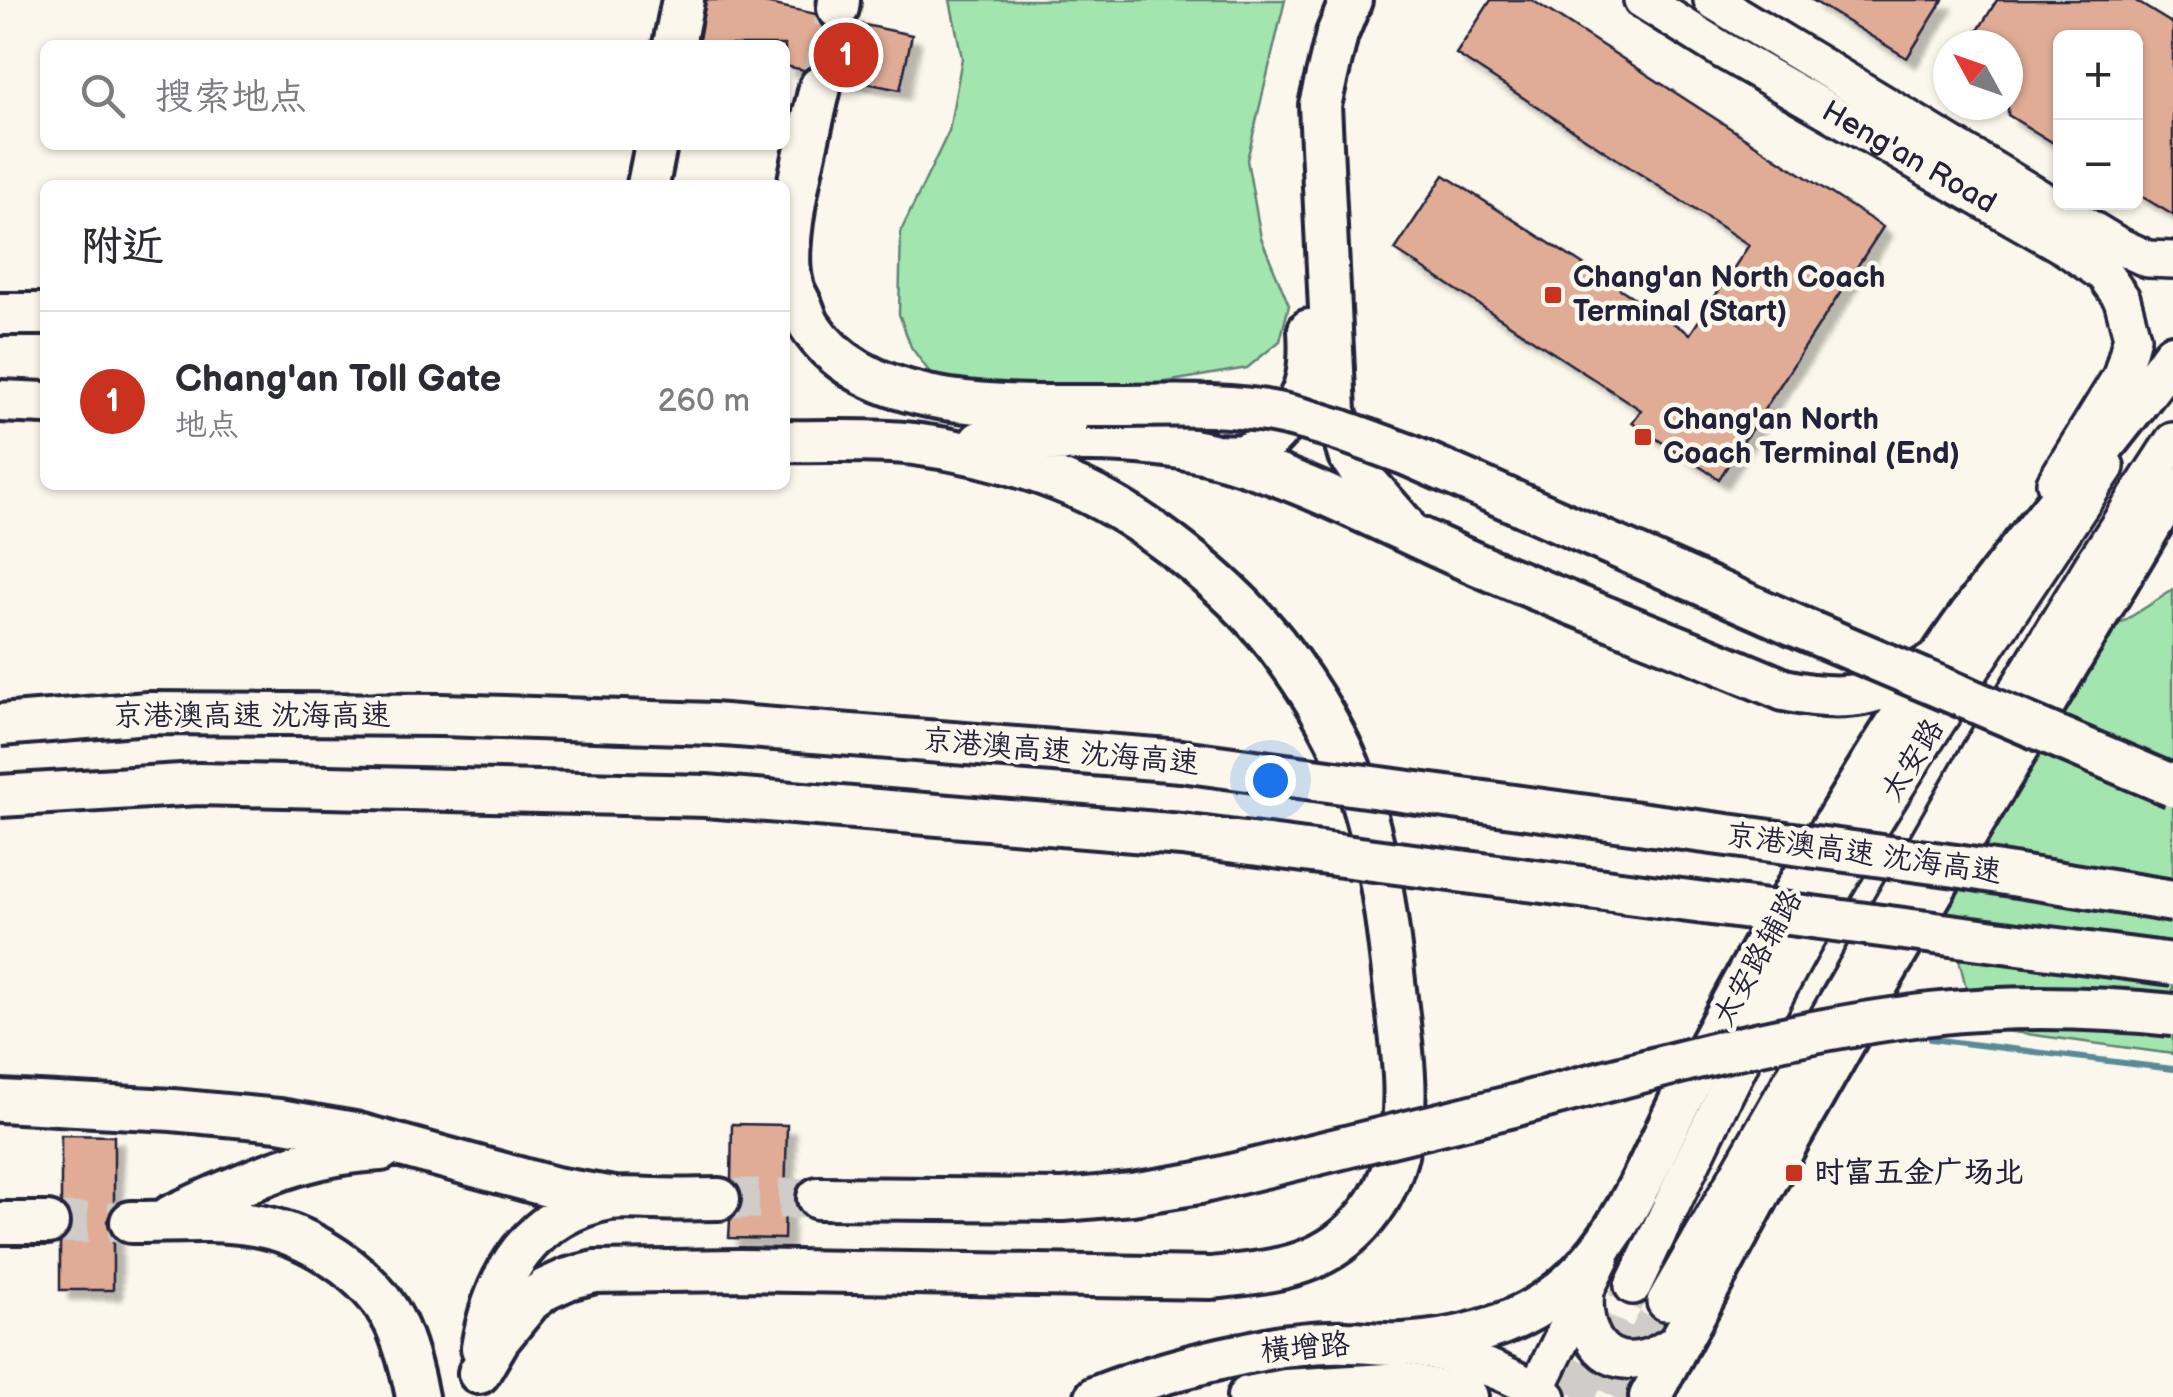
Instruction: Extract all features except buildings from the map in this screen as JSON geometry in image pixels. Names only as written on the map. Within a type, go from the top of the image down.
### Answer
[{"type":"highway","points":[[675,40],[683,0]]},
{"type":"highway","points":[[1214,455],[1246,454],[1266,442],[1282,426],[1307,380],[1310,348],[1300,162],[1302,116],[1305,76],[1328,0]]},
{"type":"highway","points":[[1351,0],[1333,46],[1320,106],[1335,411],[1349,455],[1369,486],[1412,534]]},
{"type":"highway","points":[[820,87],[790,244],[791,282],[810,326],[840,358],[878,381],[924,396],[1001,406],[1227,407],[1281,414],[1343,432],[1408,455],[2173,786]]},
{"type":"highway","points":[[649,180],[655,150]]},
{"type":"highway","points":[[0,314],[40,314]]},
{"type":"highway","name":"太安路辅路","points":[[1616,1228],[1790,898],[1939,660],[2022,544],[2173,358]]},
{"type":"highway","points":[[0,401],[40,403]]},
{"type":"highway","points":[[790,442],[1114,442],[1214,455],[1281,478],[1473,563],[1784,690],[1834,698],[1859,695],[1885,689],[1939,660]]},
{"type":"highway","points":[[478,1385],[513,1319],[530,1302],[568,1279],[596,1272],[740,1270],[1211,1278],[1269,1272],[1306,1263],[1336,1246],[1366,1218],[1385,1188],[1398,1153],[1404,1078],[1384,900],[1370,827],[1354,778],[1306,689],[1276,644],[1243,607],[1204,572],[1122,513],[1076,487],[1025,468],[911,444]]},
{"type":"highway","points":[[1650,1397],[1788,1139],[2173,488]]},
{"type":"highway","name":"京港澳高速 沈海高速","points":[[0,724],[148,713],[442,715],[712,724],[1181,760],[1956,866],[2173,902]]},
{"type":"highway","points":[[0,796],[198,784],[706,796],[1182,834],[2173,964]]},
{"type":"highway","points":[[818,1198],[1063,1200],[1132,1194],[1199,1182],[1795,1035],[1930,1014],[2032,1007],[2173,1014]]},
{"type":"highway","points":[[0,1102],[172,1110],[279,1120],[354,1133],[556,1188],[614,1198],[719,1199]]},
{"type":"highway","points":[[414,1149],[361,1151],[311,1159],[144,1222],[256,1225],[295,1235],[328,1253],[367,1286],[394,1320],[411,1364],[416,1397]]},
{"type":"highway","points":[[478,1385],[486,1322],[500,1283],[520,1250],[550,1222],[583,1206],[614,1198]]},
{"type":"highway","points":[[0,1223],[48,1223]]},
{"type":"highway","name":"横增路","points":[[1096,1397],[1214,1360],[1287,1345],[1400,1344],[1442,1340],[1492,1327],[1522,1315],[1570,1284],[1616,1228]]},
{"type":"highway","name":"横增路","points":[[1248,1397],[1286,1390],[1393,1390],[1404,1383],[1467,1397]]},
{"type":"main road","name":"Heng'an Road","points":[[1642,0],[2065,247],[2104,274],[2122,299],[2132,337],[2121,376],[1978,605]]},
{"type":"main road","name":"Heng'an Road","points":[[1712,0],[2119,246],[2148,259],[2173,260]]},
{"type":"main road","name":"太安路","points":[[2173,358],[2130,432],[1936,723],[1840,879],[1738,1065],[1649,1294],[2173,440]]},
{"type":"main road","name":"太安路辅路","points":[[1539,1395],[1616,1228]]},
{"type":"main road","points":[[1586,1289],[1584,1307],[1589,1332],[1614,1358],[1642,1360],[1680,1340]]},
{"type":"main road","points":[[1668,1397],[1680,1340]]},
{"type":"main road","points":[[1400,1344],[1462,1357],[1539,1395]]},
{"type":"green space","points":[[950,0],[1285,0],[1247,160],[1261,238],[1289,305],[1280,341],[1247,368],[1096,394],[1009,397],[933,377],[911,347],[899,314],[901,231],[949,131],[962,58]]},
{"type":"green space","points":[[2173,590],[2173,1054],[1976,1027],[1946,908],[2110,630]]},
{"type":"waterway","points":[[1931,1039],[2173,1069]]},
{"type":"tunnel","points":[[820,87],[838,8]]},
{"type":"tunnel","points":[[719,1199],[818,1198]]},
{"type":"tunnel","points":[[48,1223],[131,1222]]},
{"type":"tunnel","points":[[1576,1397],[1633,1286]]},
{"type":"tunnel","points":[[1613,1397],[1665,1302]]},
{"type":"place","name":"Chang'an Toll Gate","points":[[846,55]]},
{"type":"place","name":"Chang'an North Coach Terminal (Start)","points":[[1553,295]]},
{"type":"place","name":"Chang'an North Coach Terminal (End)","points":[[1643,437]]},
{"type":"place","name":"时富五金广场北","points":[[1794,1173]]}]
